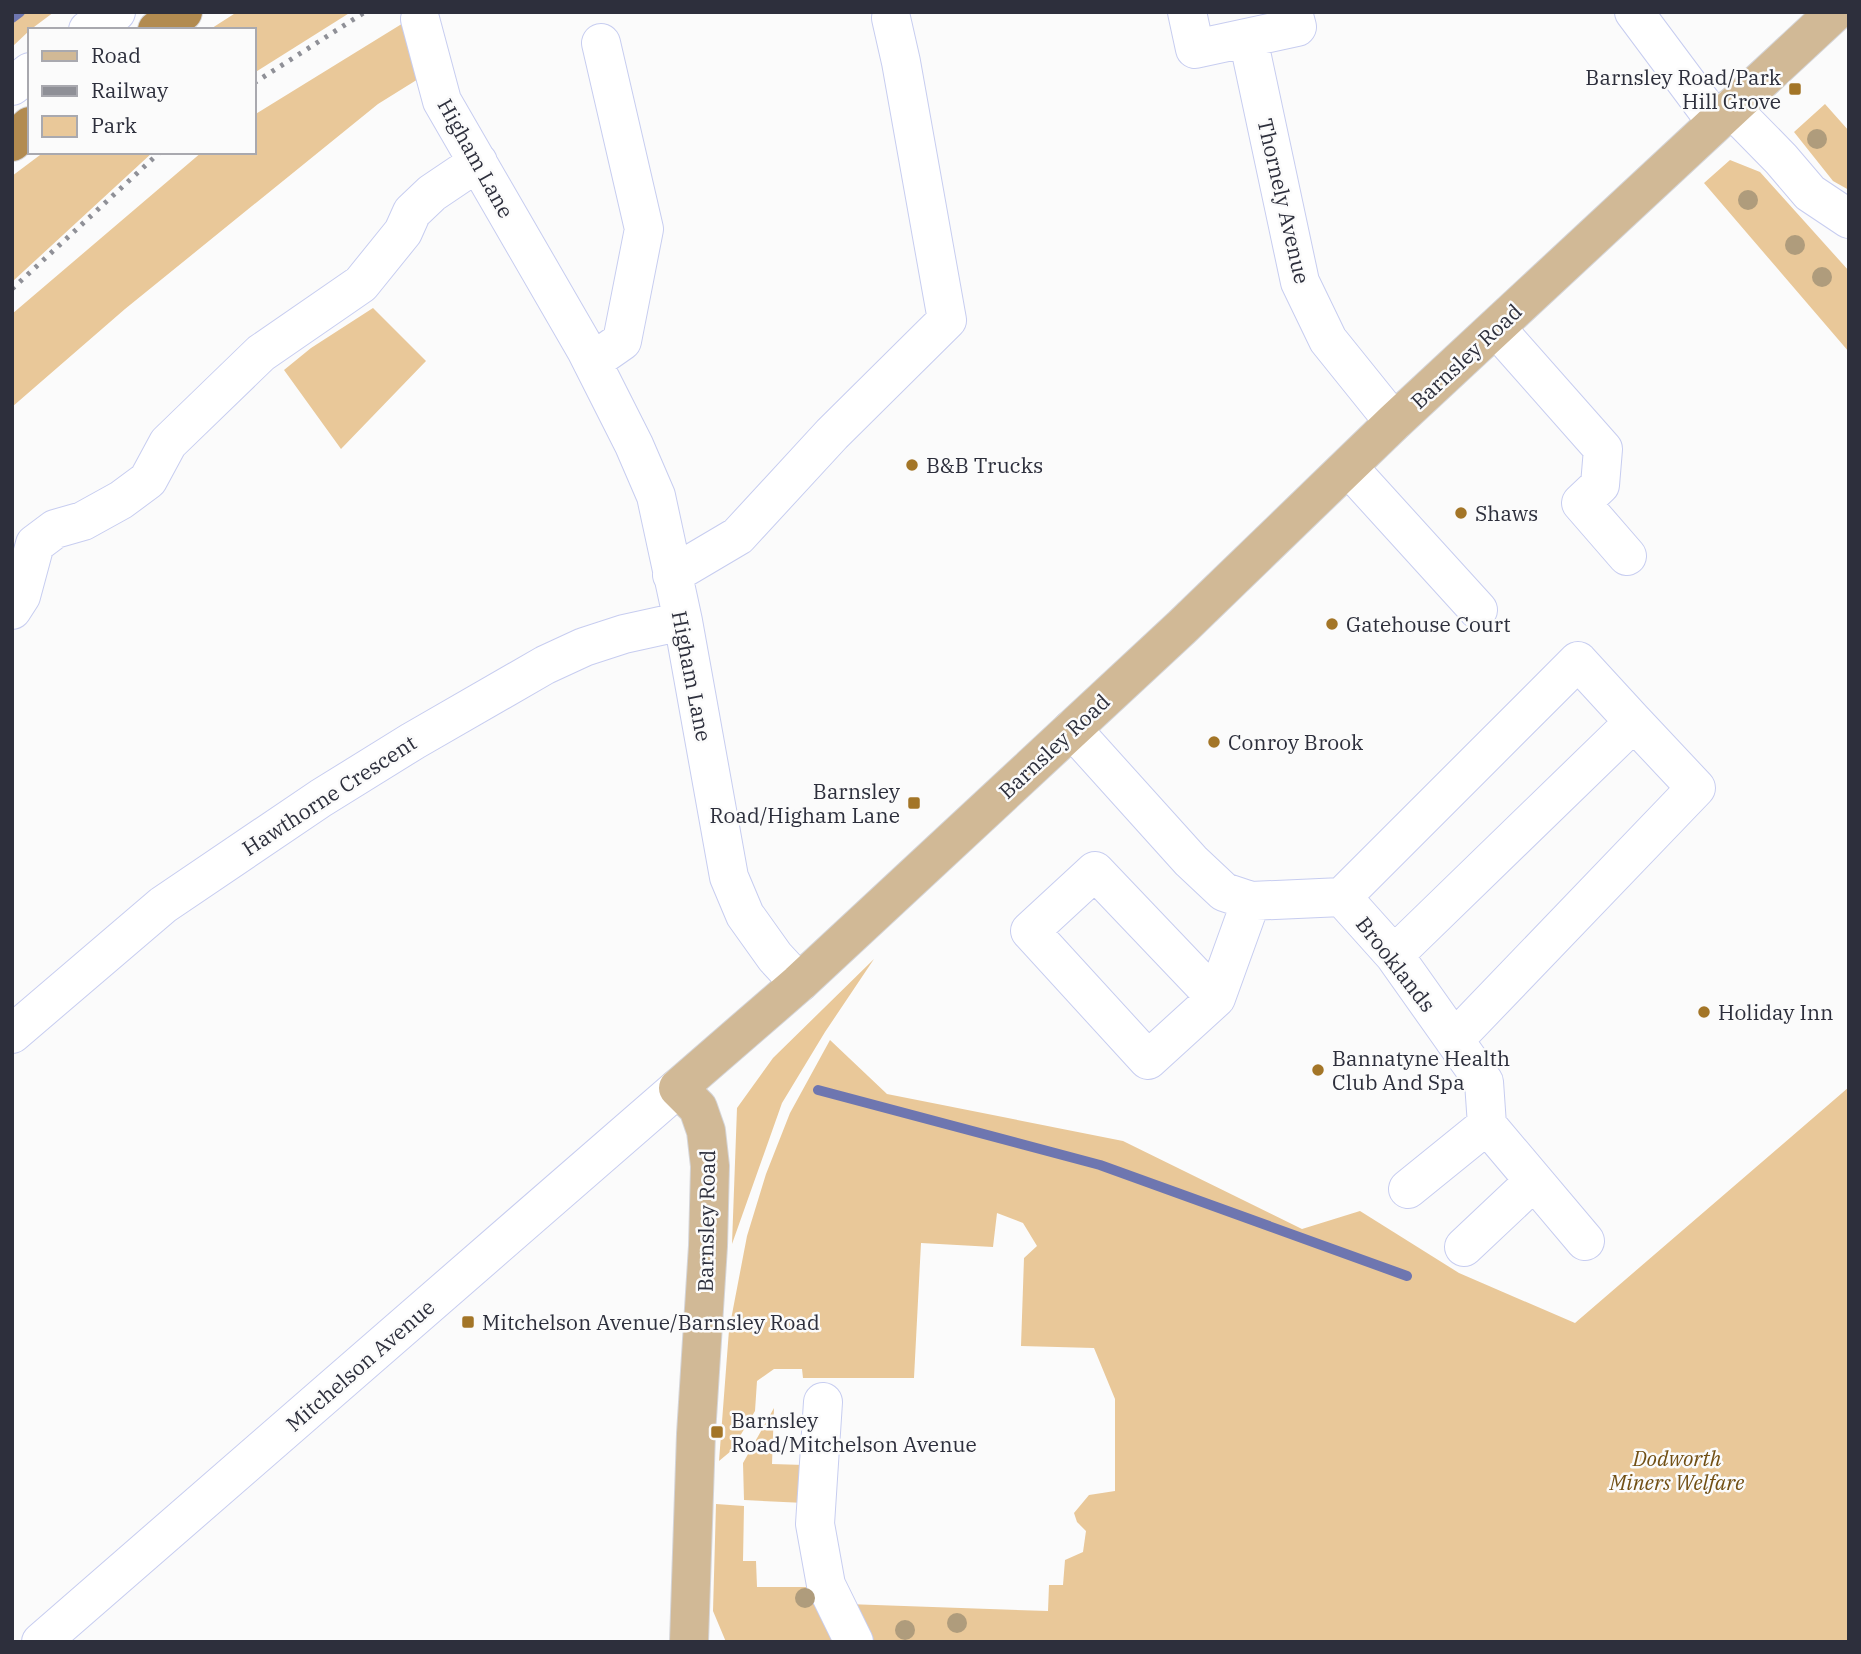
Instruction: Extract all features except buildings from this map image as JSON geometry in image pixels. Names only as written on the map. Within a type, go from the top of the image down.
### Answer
[{"type":"highway","points":[[160,28],[183,12]]},
{"type":"highway","points":[[12,142],[28,128]]},
{"type":"main road","name":"Barnsley Road","points":[[689,1642],[696,1434],[708,1246],[710,1166],[706,1131],[698,1108],[678,1088],[799,983],[1182,627],[1394,422],[1835,12]]},
{"type":"street","points":[[91,28],[116,12]]},
{"type":"street","points":[[1187,12],[1195,49],[1297,27],[1293,12]]},
{"type":"street","points":[[1634,12],[1723,115],[1781,159],[1810,193],[1849,219]]},
{"type":"street","name":"Higham Lane","points":[[420,19],[442,101],[592,362],[634,445],[656,496],[683,621],[729,877],[745,915],[775,957],[799,983]]},
{"type":"street","points":[[672,575],[738,536],[832,435],[947,320],[891,19]]},
{"type":"street","name":"Thornely Avenue","points":[[1248,38],[1300,282],[1328,340],[1394,422]]},
{"type":"street","points":[[592,362],[622,341],[644,229],[615,52]]},
{"type":"street","points":[[12,86],[28,74]]},
{"type":"street","points":[[12,610],[21,596],[35,544],[55,529],[83,522],[121,500],[148,480],[168,443],[261,353],[361,284],[403,232],[412,212],[432,193],[478,162]]},
{"type":"street","points":[[1496,328],[1603,449],[1600,485],[1581,503],[1627,556]]},
{"type":"street","points":[[1348,467],[1478,610]]},
{"type":"street","name":"Hawthorne Crescent","points":[[12,1034],[163,905],[321,798],[413,740],[545,665],[584,647],[624,634],[683,621]]},
{"type":"street","points":[[1342,897],[1578,662],[1696,788],[1454,1040]]},
{"type":"street","points":[[1394,955],[1634,722]]},
{"type":"street","name":"Brooklands","points":[[1072,729],[1191,861],[1224,892],[1251,901],[1342,897],[1394,955],[1484,1082],[1487,1125]]},
{"type":"street","points":[[1216,998],[1095,871],[1030,931],[1148,1060],[1216,998],[1251,901]]},
{"type":"street","name":"Mitchelson Avenue","points":[[41,1642],[678,1088]]},
{"type":"street","points":[[1408,1189],[1487,1125],[1585,1241]]},
{"type":"street","points":[[1464,1247],[1534,1181]]},
{"type":"street","points":[[823,1402],[816,1524],[826,1584],[854,1642]]},
{"type":"green space","points":[[12,12],[54,12],[33,28],[28,28],[28,32],[12,47]]},
{"type":"green space","points":[[237,12],[351,12],[256,72],[256,28],[212,28]]},
{"type":"green space","points":[[413,17],[423,76],[378,104],[125,309],[12,407],[12,314],[200,154],[256,154],[256,114]]},
{"type":"green space","points":[[1825,104],[1849,131],[1849,190],[1833,181],[1794,132]]},
{"type":"green space","points":[[41,154],[151,154],[12,282],[12,176]]},
{"type":"green space","points":[[1730,160],[1760,172],[1849,271],[1849,352],[1704,183]]},
{"type":"green space","points":[[373,308],[426,361],[341,449],[284,370],[311,348]]},
{"type":"green space","points":[[874,959],[782,1103],[732,1244],[737,1108],[773,1058]]},
{"type":"green space","name":"Dodworth Miners Welfare","points":[[830,1040],[887,1094],[1123,1141],[1302,1229],[1360,1211],[1459,1273],[1575,1323],[1849,1087],[1849,1642],[870,1642],[847,1604],[1048,1611],[1049,1585],[1063,1585],[1065,1560],[1083,1552],[1086,1531],[1077,1522],[1074,1513],[1089,1495],[1115,1491],[1115,1399],[1094,1348],[1021,1346],[1024,1258],[1037,1246],[1023,1223],[997,1213],[993,1247],[921,1243],[914,1378],[803,1378],[802,1369],[774,1369],[757,1381],[755,1411],[731,1451],[719,1461],[729,1330],[747,1236],[766,1174],[790,1113]]},
{"type":"green space","points":[[774,1408],[772,1464],[804,1465],[805,1503],[744,1500],[743,1463]]},
{"type":"green space","points":[[716,1504],[744,1506],[743,1561],[756,1561],[757,1587],[809,1587],[841,1642],[726,1642],[713,1611]]},
{"type":"waterway","points":[[12,18],[20,12]]},
{"type":"waterway","points":[[818,1090],[1100,1165],[1407,1276]]},
{"type":"railway","points":[[256,82],[365,12]]},
{"type":"railway","points":[[12,289],[158,154]]},
{"type":"place","name":"Barnsley Road/Park Hill Grove","points":[[1795,89]]},
{"type":"place","name":"B&B Trucks","points":[[912,465]]},
{"type":"place","name":"Shaws","points":[[1461,513]]},
{"type":"place","name":"Gatehouse Court","points":[[1332,624]]},
{"type":"place","name":"Conroy Brook","points":[[1214,742]]},
{"type":"place","name":"Barnsley Road/Higham Lane","points":[[914,803]]},
{"type":"place","name":"Holiday Inn","points":[[1704,1012]]},
{"type":"place","name":"Bannatyne Health Club And Spa","points":[[1318,1070]]},
{"type":"place","name":"Mitchelson Avenue/Barnsley Road","points":[[468,1322]]},
{"type":"place","name":"Barnsley Road/Mitchelson Avenue","points":[[717,1432]]}]
